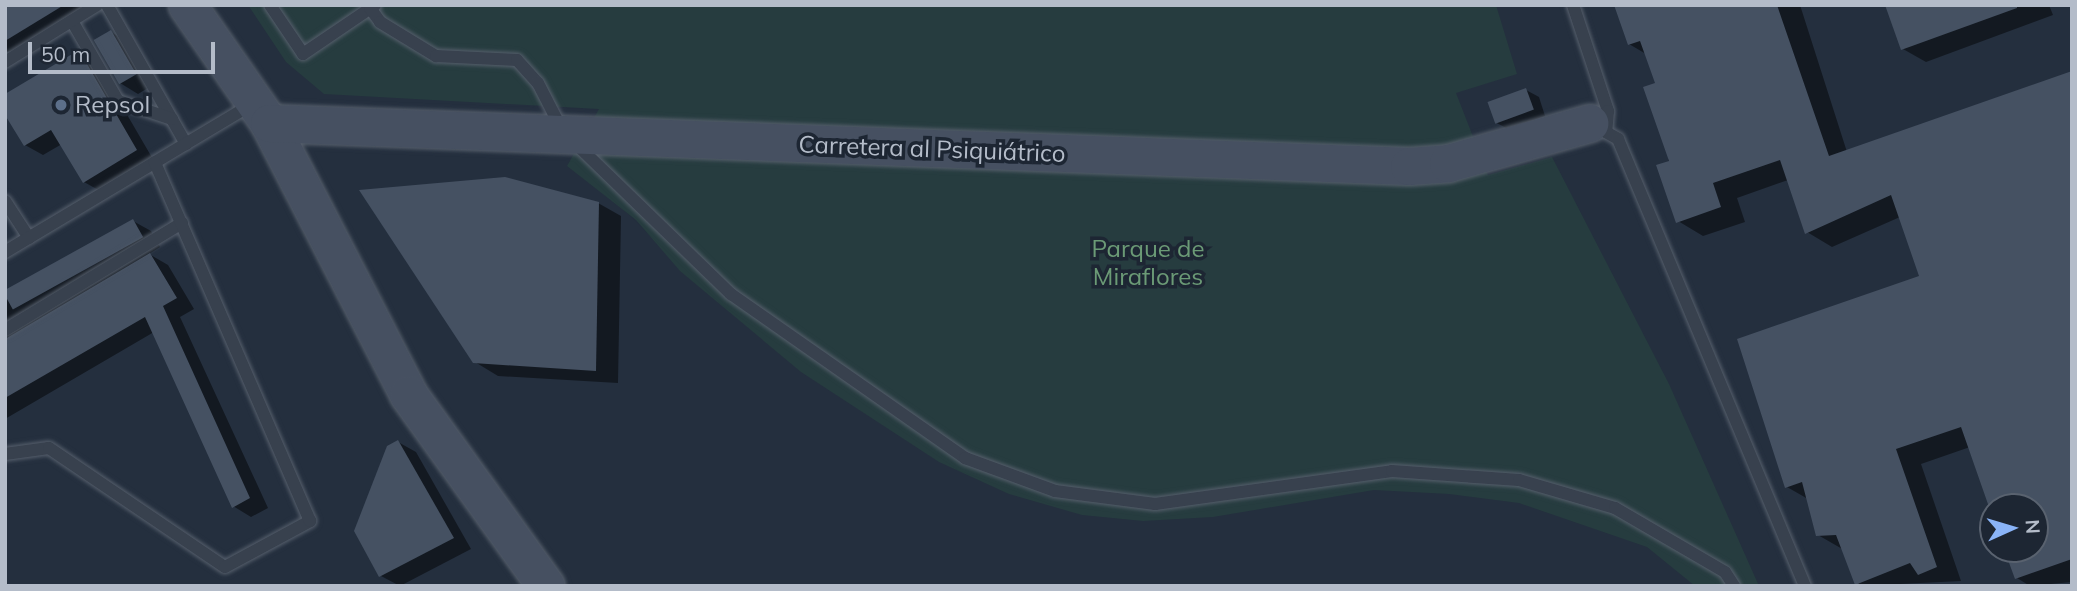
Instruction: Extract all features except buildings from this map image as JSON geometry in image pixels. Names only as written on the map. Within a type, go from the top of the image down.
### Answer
[{"type":"street","points":[[187,5],[261,113],[408,394],[546,586]]},
{"type":"street","name":"Carretera al Psiquiátrico","points":[[261,113],[568,136],[1409,166],[1448,163],[1598,127]]},
{"type":"lane","points":[[5,62],[97,5]]},
{"type":"lane","points":[[107,5],[186,144]]},
{"type":"lane","points":[[270,5],[303,54],[373,7],[380,22],[436,56],[516,60],[538,83],[550,116],[568,136],[731,294],[965,458],[1055,491],[1155,504],[1392,471],[1519,480],[1615,508],[1726,572],[1734,586]]},
{"type":"lane","points":[[1573,5],[1606,102],[1598,127],[1618,139],[1805,586]]},
{"type":"lane","points":[[72,21],[118,101],[172,119]]},
{"type":"lane","points":[[5,252],[186,144],[261,113]]},
{"type":"lane","points":[[5,454],[49,449],[225,567],[310,521],[155,162]]},
{"type":"lane","points":[[5,201],[29,238]]},
{"type":"lane","points":[[5,330],[182,223]]},
{"type":"green space","name":"Parque de Miraflores","points":[[248,5],[1496,5],[1517,74],[1456,93],[1488,175],[1552,157],[1669,384],[1759,586],[1695,586],[1647,547],[1519,503],[1449,494],[1374,490],[1213,517],[1143,521],[1082,515],[1009,494],[939,462],[801,372],[680,271],[636,220],[567,166],[599,109],[324,94],[286,62]]},
{"type":"place","name":"Repsol","points":[[61,105]]}]
